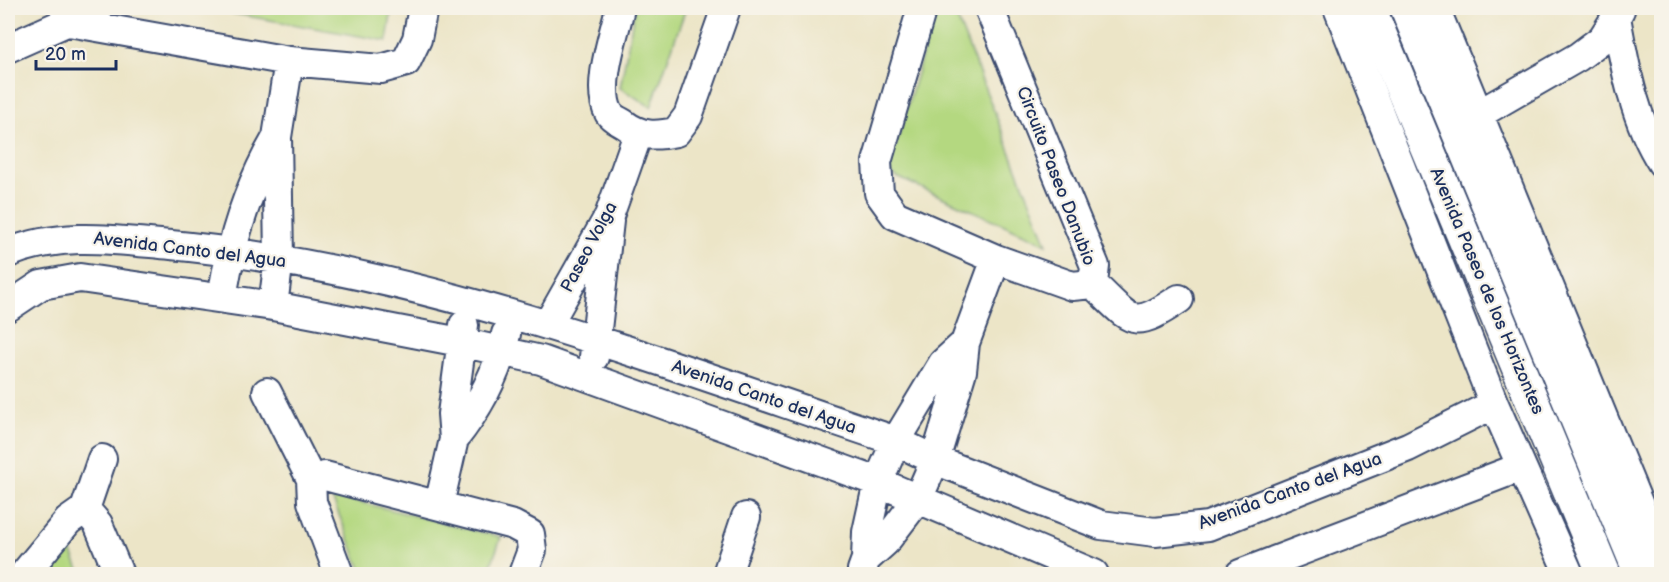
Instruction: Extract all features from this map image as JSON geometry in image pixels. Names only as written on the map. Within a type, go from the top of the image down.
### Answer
[{"type":"main road","name":"Avenida Paseo de los Horizontes","points":[[1369,8],[1604,574]]},
{"type":"main road","name":"Avenida Paseo de los Horizontes","points":[[1407,8],[1652,561]]},
{"type":"street","points":[[8,48],[98,8]]},
{"type":"street","points":[[69,22],[289,61],[381,69],[406,62],[417,39],[423,8]]},
{"type":"street","points":[[620,8],[603,82],[604,98],[610,115],[638,134],[661,135],[676,132],[688,116],[726,8]]},
{"type":"street","name":"Circuito Paseo Danubio","points":[[922,8],[877,162],[879,193],[895,215],[996,259],[1072,286],[1093,284],[1095,266],[989,8]]},
{"type":"street","name":"Avenida Paseo de los Horizontes","points":[[1338,8],[1494,404],[1569,574]]},
{"type":"street","name":"Avenida Paseo de los Horizontes","points":[[1435,8],[1479,114],[1652,561]]},
{"type":"street","points":[[1479,114],[1578,57],[1602,39],[1617,10]]},
{"type":"street","points":[[1617,10],[1627,75],[1648,141],[1662,163]]},
{"type":"street","points":[[273,306],[279,258],[277,137],[289,61]]},
{"type":"street","name":"Paseo Volga","points":[[548,324],[609,216],[638,134]]},
{"type":"street","points":[[222,297],[229,251],[262,161],[277,137]]},
{"type":"street","points":[[590,378],[597,341],[609,216]]},
{"type":"street","name":"Avenida Canto del Agua","points":[[8,253],[32,243],[82,237],[229,251],[279,258],[468,302],[548,324],[896,441],[935,460],[1101,525],[1155,532],[1208,526],[1408,447],[1494,404]]},
{"type":"street","points":[[863,567],[918,500],[935,460],[962,371],[965,343],[996,259]]},
{"type":"street","points":[[8,307],[41,285],[80,278],[273,306],[541,360],[878,482],[1094,574]]},
{"type":"street","points":[[1093,284],[1122,312],[1135,320],[1150,318],[1179,299]]},
{"type":"street","points":[[439,505],[454,439],[452,414],[460,342],[468,302]]},
{"type":"street","points":[[454,439],[468,420],[503,351],[510,314]]},
{"type":"street","points":[[863,567],[867,532],[878,482],[896,441],[943,363],[965,343]]},
{"type":"street","points":[[267,392],[311,479],[312,502],[339,574]]},
{"type":"street","points":[[24,574],[68,521],[85,509],[102,459]]},
{"type":"street","points":[[1240,574],[1521,467]]},
{"type":"street","points":[[311,479],[325,476],[513,525],[530,534],[532,550],[523,574]]},
{"type":"street","points":[[85,509],[98,524],[119,574]]},
{"type":"street","points":[[727,574],[747,517]]},
{"type":"green space","points":[[202,8],[392,8],[387,41]]},
{"type":"green space","points":[[635,8],[686,8],[651,107],[620,88]]},
{"type":"green space","points":[[936,8],[953,8],[1047,244],[888,173]]},
{"type":"green space","points":[[331,495],[501,537],[488,574],[363,574]]},
{"type":"green space","points":[[68,543],[81,574],[42,574]]}]
